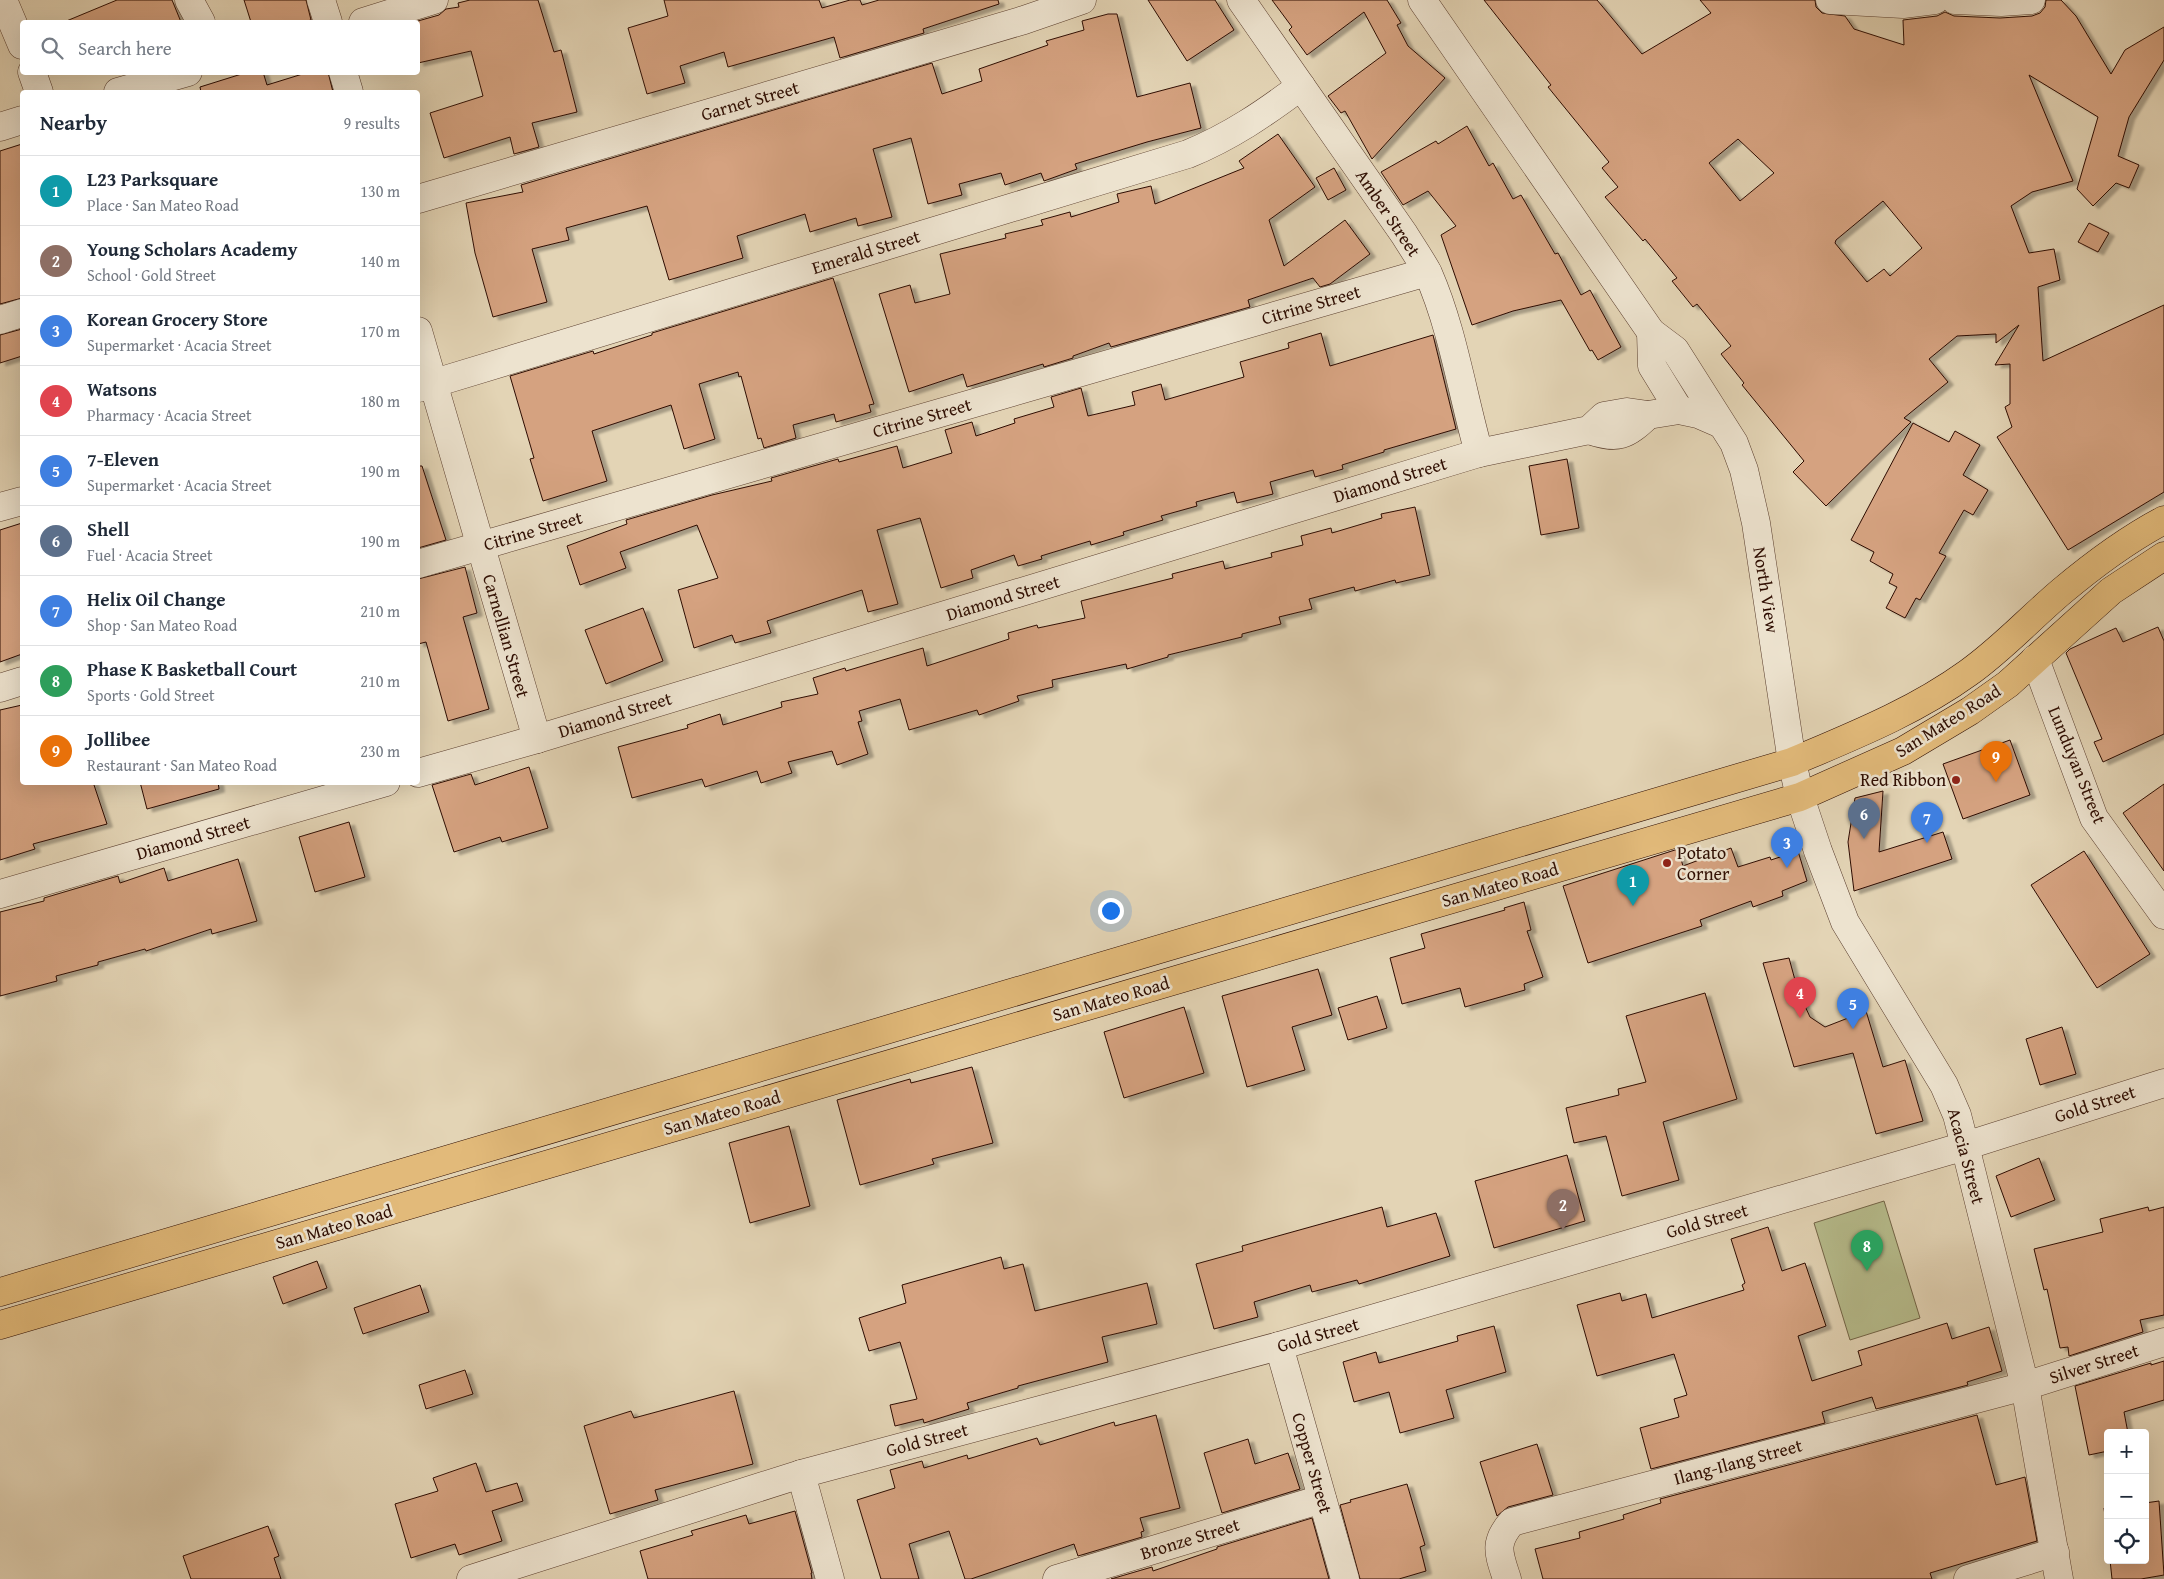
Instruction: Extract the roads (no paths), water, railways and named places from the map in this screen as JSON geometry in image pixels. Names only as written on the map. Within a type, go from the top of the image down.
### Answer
[{"type":"main road","name":"San Mateo Road","points":[[0,1292],[1792,762],[1915,707],[1968,673],[2102,559],[2164,520]]},
{"type":"main road","name":"San Mateo Road","points":[[0,1325],[1800,797],[1903,751],[1970,711],[2008,684],[2111,591],[2164,556]]},
{"type":"street","points":[[3,0],[20,40]]},
{"type":"street","points":[[189,0],[199,20]]},
{"type":"street","points":[[321,0],[327,20]]},
{"type":"street","points":[[369,20],[434,0]]},
{"type":"street","name":"Garnet Street","points":[[420,198],[1024,20],[1082,0]]},
{"type":"street","name":"Amber Street","points":[[1241,0],[1404,234],[1427,272],[1442,309],[1479,453]]},
{"type":"street","points":[[1422,0],[1651,332],[1652,366],[1679,410]]},
{"type":"street","points":[[1830,0],[1903,4],[1935,0]]},
{"type":"street","points":[[1955,0],[2001,2],[2031,0]]},
{"type":"street","points":[[33,75],[38,90]]},
{"type":"street","points":[[125,90],[178,75]]},
{"type":"street","points":[[344,75],[348,90]]},
{"type":"street","name":"Emerald Street","points":[[425,386],[1188,154],[1216,143],[1241,129],[1301,86]]},
{"type":"street","points":[[0,127],[20,121]]},
{"type":"street","name":"Citrine Street","points":[[420,563],[1427,272]]},
{"type":"street","points":[[0,320],[20,315]]},
{"type":"street","name":"North View","points":[[1651,332],[1676,350],[1720,424],[1734,443],[1744,470],[1751,499],[1792,762]]},
{"type":"street","name":"Carnellian Street","points":[[420,347],[425,386],[480,546],[536,739]]},
{"type":"street","name":"Diamond Street","points":[[420,773],[1479,453],[1589,430],[1608,436],[1631,432],[1648,415],[1679,410],[1698,414],[1720,424]]},
{"type":"street","points":[[0,507],[20,502]]},
{"type":"street","name":"Lunduyan Street","points":[[2035,659],[2094,818],[2164,915]]},
{"type":"street","points":[[0,688],[20,682]]},
{"type":"street","name":"Acacia Street","points":[[1792,762],[1800,797],[1845,922],[1946,1089],[1957,1115],[2025,1386],[2056,1552],[2059,1579]]},
{"type":"street","name":"Diamond Street","points":[[0,894],[376,785]]},
{"type":"street","name":"Gold Street","points":[[486,1577],[802,1474],[1279,1346],[1965,1146],[2164,1082]]},
{"type":"street","name":"Silver Street","points":[[2025,1386],[2164,1342]]},
{"type":"street","name":"Copper Street","points":[[1279,1346],[1345,1579]]},
{"type":"street","name":"Ilang-Ilang Street","points":[[1506,1579],[1498,1550],[1502,1534],[1512,1522],[2025,1386]]},
{"type":"street","points":[[802,1474],[830,1579]]},
{"type":"street","name":"Bronze Street","points":[[1057,1579],[1322,1499]]},
{"type":"street","points":[[1968,1579],[2056,1552]]},
{"type":"place","name":"Red Ribbon","points":[[1956,780]]},
{"type":"place","name":"Jollibee","points":[[1996,782]]},
{"type":"place","name":"Shell","points":[[1864,839]]},
{"type":"place","name":"Helix Oil Change","points":[[1927,843]]},
{"type":"place","name":"Potato Corner","points":[[1667,863]]},
{"type":"place","name":"Korean Grocery Store","points":[[1787,868]]},
{"type":"place","name":"L23 Parksquare","points":[[1633,906]]},
{"type":"place","name":"Watsons","points":[[1800,1018]]},
{"type":"place","name":"7-Eleven","points":[[1853,1029]]},
{"type":"place","name":"Young Scholars Academy","points":[[1563,1230]]},
{"type":"place","name":"Phase K Basketball Court","points":[[1867,1271]]}]
